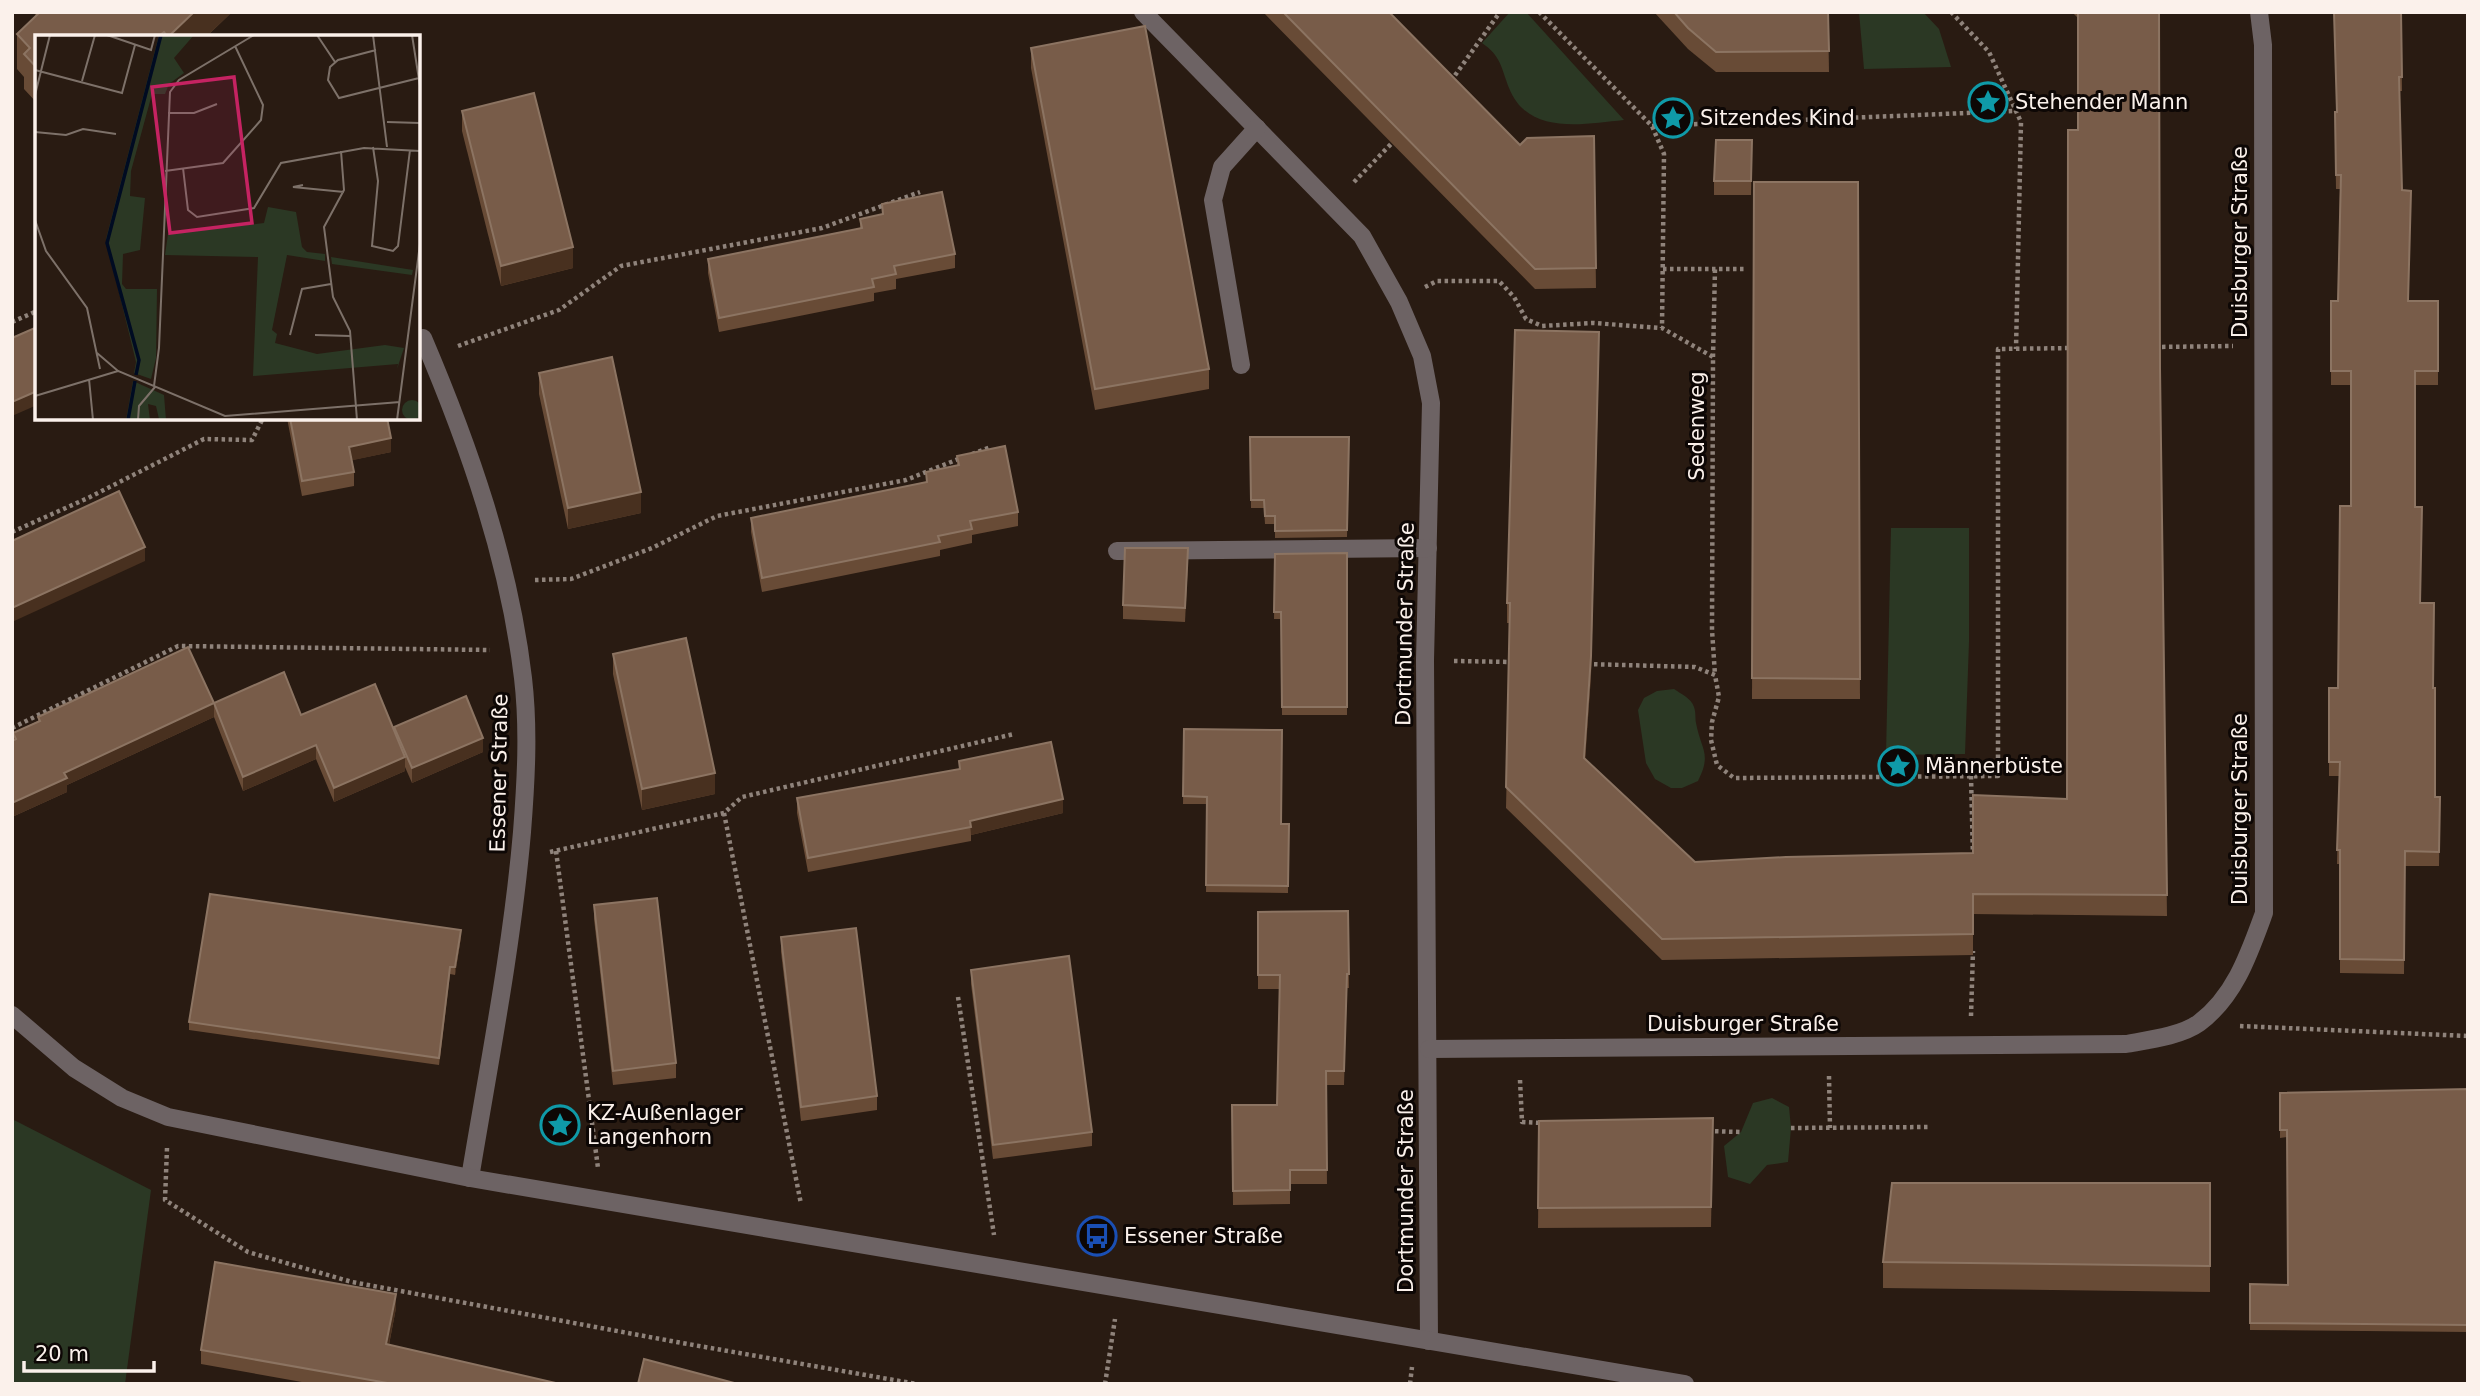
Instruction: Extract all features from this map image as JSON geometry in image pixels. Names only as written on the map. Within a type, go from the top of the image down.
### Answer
[{"type":"street","name":"Dortmunder Straße","points":[[1143,12],[1362,236],[1399,302],[1422,356],[1431,403],[1425,660],[1429,1341]]},
{"type":"street","name":"Duisburger Straße","points":[[1429,1049],[2126,1044],[2162,1037],[2198,1024],[2232,988],[2248,958],[2263,913],[2263,45],[2259,12]]},
{"type":"street","points":[[1241,365],[1213,200],[1222,167],[1256,128]]},
{"type":"street","name":"Essener Straße","points":[[423,338],[454,411],[506,582],[513,609],[523,678],[527,737],[520,858],[510,938],[470,1178]]},
{"type":"street","points":[[1117,551],[1428,548]]},
{"type":"street","points":[[12,1016],[74,1069],[122,1098],[169,1117],[470,1178],[1685,1384]]},
{"type":"path","points":[[1445,90],[1500,12]]},
{"type":"path","points":[[1539,12],[1652,126],[1664,154],[1662,327]]},
{"type":"path","points":[[1951,12],[1989,52],[2021,122],[2016,349],[2085,348]]},
{"type":"path","points":[[1652,126],[2015,111]]},
{"type":"path","points":[[1332,206],[1401,134]]},
{"type":"path","points":[[431,356],[559,310],[621,267],[822,228],[920,192]]},
{"type":"path","points":[[1663,269],[1744,270]]},
{"type":"path","points":[[1713,357],[1715,269]]},
{"type":"path","name":"Sedenweg","points":[[1399,302],[1437,281],[1499,281],[1514,297],[1526,318],[1542,326],[1593,323],[1662,327],[1713,357],[1712,629],[1719,697],[1712,722],[1711,740],[1717,765],[1734,778],[1998,776],[1998,349],[2016,349]]},
{"type":"path","points":[[12,322],[35,312]]},
{"type":"path","points":[[2153,347],[2263,346]]},
{"type":"path","points":[[12,532],[88,498],[204,439],[252,440],[262,420]]},
{"type":"path","points":[[506,582],[572,579],[652,548],[717,516],[906,480],[991,446]]},
{"type":"path","points":[[12,727],[178,646],[518,651]]},
{"type":"path","points":[[1425,660],[1520,663]]},
{"type":"path","points":[[1574,664],[1695,667],[1715,675]]},
{"type":"path","points":[[520,858],[724,813],[742,797],[1014,734]]},
{"type":"path","points":[[1971,776],[1973,862]]},
{"type":"path","points":[[724,813],[807,1235]]},
{"type":"path","points":[[556,851],[602,1200]]},
{"type":"path","points":[[1971,1045],[1973,941]]},
{"type":"path","points":[[958,997],[999,1267]]},
{"type":"path","points":[[2198,1024],[2468,1036]]},
{"type":"path","points":[[1829,1046],[1830,1128]]},
{"type":"path","points":[[1520,1080],[1522,1122],[1547,1123]]},
{"type":"path","points":[[169,1117],[166,1200],[248,1252],[352,1282],[917,1384]]},
{"type":"path","points":[[1791,1128],[1929,1127]]},
{"type":"path","points":[[1702,1131],[1741,1132]]},
{"type":"path","points":[[1105,1384],[1119,1287]]},
{"type":"green space","points":[[1510,12],[1526,12],[1624,120],[1558,124],[1529,114],[1509,88],[1497,57],[1482,43]]},
{"type":"green space","points":[[1859,12],[1923,12],[1939,29],[1951,67],[1864,69]]},
{"type":"green space","points":[[1891,528],[1969,528],[1965,754],[1886,755]]},
{"type":"green space","points":[[1674,689],[1693,704],[1705,757],[1698,781],[1682,788],[1671,788],[1655,779],[1646,763],[1638,710],[1644,698],[1657,691]]},
{"type":"green space","points":[[1772,1098],[1789,1107],[1791,1128],[1788,1162],[1767,1165],[1750,1184],[1728,1177],[1724,1146],[1741,1132],[1753,1103]]},
{"type":"green space","points":[[12,1119],[151,1190],[125,1384],[12,1384]]},
{"type":"building","points":[[40,12],[194,12],[170,35],[164,32],[160,35],[35,35],[35,66],[24,54],[30,48],[17,34]]},
{"type":"building","points":[[1283,12],[1389,12],[1520,145],[1527,138],[1594,136],[1596,268],[1535,269]]},
{"type":"building","points":[[1674,12],[1828,12],[1829,51],[1716,52]]},
{"type":"building","points":[[2078,12],[2159,12],[2160,369],[2167,895],[1973,894],[1973,934],[1662,939],[1506,787],[1510,603],[1507,603],[1515,330],[1599,332],[1591,656],[1584,758],[1695,862],[1973,853],[1973,795],[2067,799],[2068,130],[2078,130]]},
{"type":"building","points":[[2334,12],[2401,12],[2402,77],[2399,77],[2402,190],[2411,191],[2408,301],[2438,301],[2438,371],[2415,371],[2415,507],[2422,507],[2420,603],[2434,603],[2435,797],[2440,797],[2439,852],[2405,851],[2404,960],[2340,959],[2340,850],[2337,850],[2340,762],[2329,762],[2329,688],[2338,688],[2340,506],[2351,506],[2351,371],[2331,371],[2331,301],[2338,301],[2341,175],[2336,175]]},
{"type":"building","points":[[1145,26],[1209,369],[1095,389],[1031,48]]},
{"type":"building","points":[[534,93],[573,247],[501,266],[462,111]]},
{"type":"building","points":[[1716,140],[1752,140],[1751,181],[1714,181]]},
{"type":"building","points":[[1754,182],[1858,182],[1860,679],[1752,678]]},
{"type":"building","points":[[942,192],[955,254],[894,266],[896,274],[872,279],[874,287],[719,318],[708,259],[862,228],[860,219],[883,214],[882,204]]},
{"type":"building","points":[[35,328],[35,392],[12,402],[12,338]]},
{"type":"building","points":[[612,357],[641,492],[568,508],[539,373]]},
{"type":"building","points":[[290,420],[387,420],[391,438],[349,447],[354,472],[302,481]]},
{"type":"building","points":[[1250,437],[1349,437],[1347,530],[1275,531],[1275,516],[1265,516],[1264,500],[1251,500]]},
{"type":"building","points":[[1005,446],[1018,512],[970,521],[972,529],[938,536],[940,542],[762,578],[751,518],[927,482],[926,472],[959,465],[957,456]]},
{"type":"building","points":[[119,491],[145,547],[12,608],[12,541]]},
{"type":"building","points":[[1125,548],[1188,548],[1185,608],[1123,605]]},
{"type":"building","points":[[1347,553],[1347,707],[1282,707],[1281,612],[1274,612],[1275,554]]},
{"type":"building","points":[[686,638],[715,773],[642,789],[613,654]]},
{"type":"building","points":[[188,647],[214,703],[64,773],[67,778],[12,803],[12,741],[16,739],[13,733],[40,721],[38,717]]},
{"type":"building","points":[[284,672],[301,715],[375,684],[405,757],[334,788],[316,745],[243,777],[214,703]]},
{"type":"building","points":[[466,696],[483,738],[412,768],[394,727]]},
{"type":"building","points":[[1184,729],[1282,730],[1281,824],[1289,824],[1288,886],[1206,885],[1207,797],[1183,796]]},
{"type":"building","points":[[1051,742],[1063,799],[970,821],[971,827],[808,858],[797,798],[960,769],[959,761]]},
{"type":"building","points":[[210,894],[461,930],[455,967],[450,967],[439,1058],[189,1022]]},
{"type":"building","points":[[657,898],[676,1063],[613,1071],[594,905]]},
{"type":"building","points":[[1348,911],[1349,974],[1344,1071],[1326,1071],[1327,1170],[1290,1170],[1290,1190],[1233,1191],[1232,1105],[1277,1105],[1280,975],[1258,975],[1258,912]]},
{"type":"building","points":[[856,928],[877,1096],[801,1107],[781,937]]},
{"type":"building","points":[[1069,956],[1092,1132],[993,1145],[971,970]]},
{"type":"building","points":[[2468,1089],[2468,1325],[2250,1323],[2250,1284],[2288,1285],[2287,1130],[2280,1130],[2280,1093]]},
{"type":"building","points":[[1713,1118],[1711,1207],[1538,1208],[1539,1121]]},
{"type":"building","points":[[1892,1183],[2210,1183],[2210,1266],[1883,1262]]},
{"type":"building","points":[[215,1262],[396,1294],[386,1344],[560,1384],[393,1384],[201,1350]]},
{"type":"building","points":[[644,1359],[738,1384],[638,1384]]},
{"type":"place","name":"Stehender Mann","points":[[1988,102]]},
{"type":"place","name":"Sitzendes Kind","points":[[1673,118]]},
{"type":"place","name":"Männerbüste","points":[[1898,766]]},
{"type":"place","name":"KZ-Außenlager Langenhorn","points":[[560,1125]]},
{"type":"place","name":"Essener Straße","points":[[1097,1236]]}]
